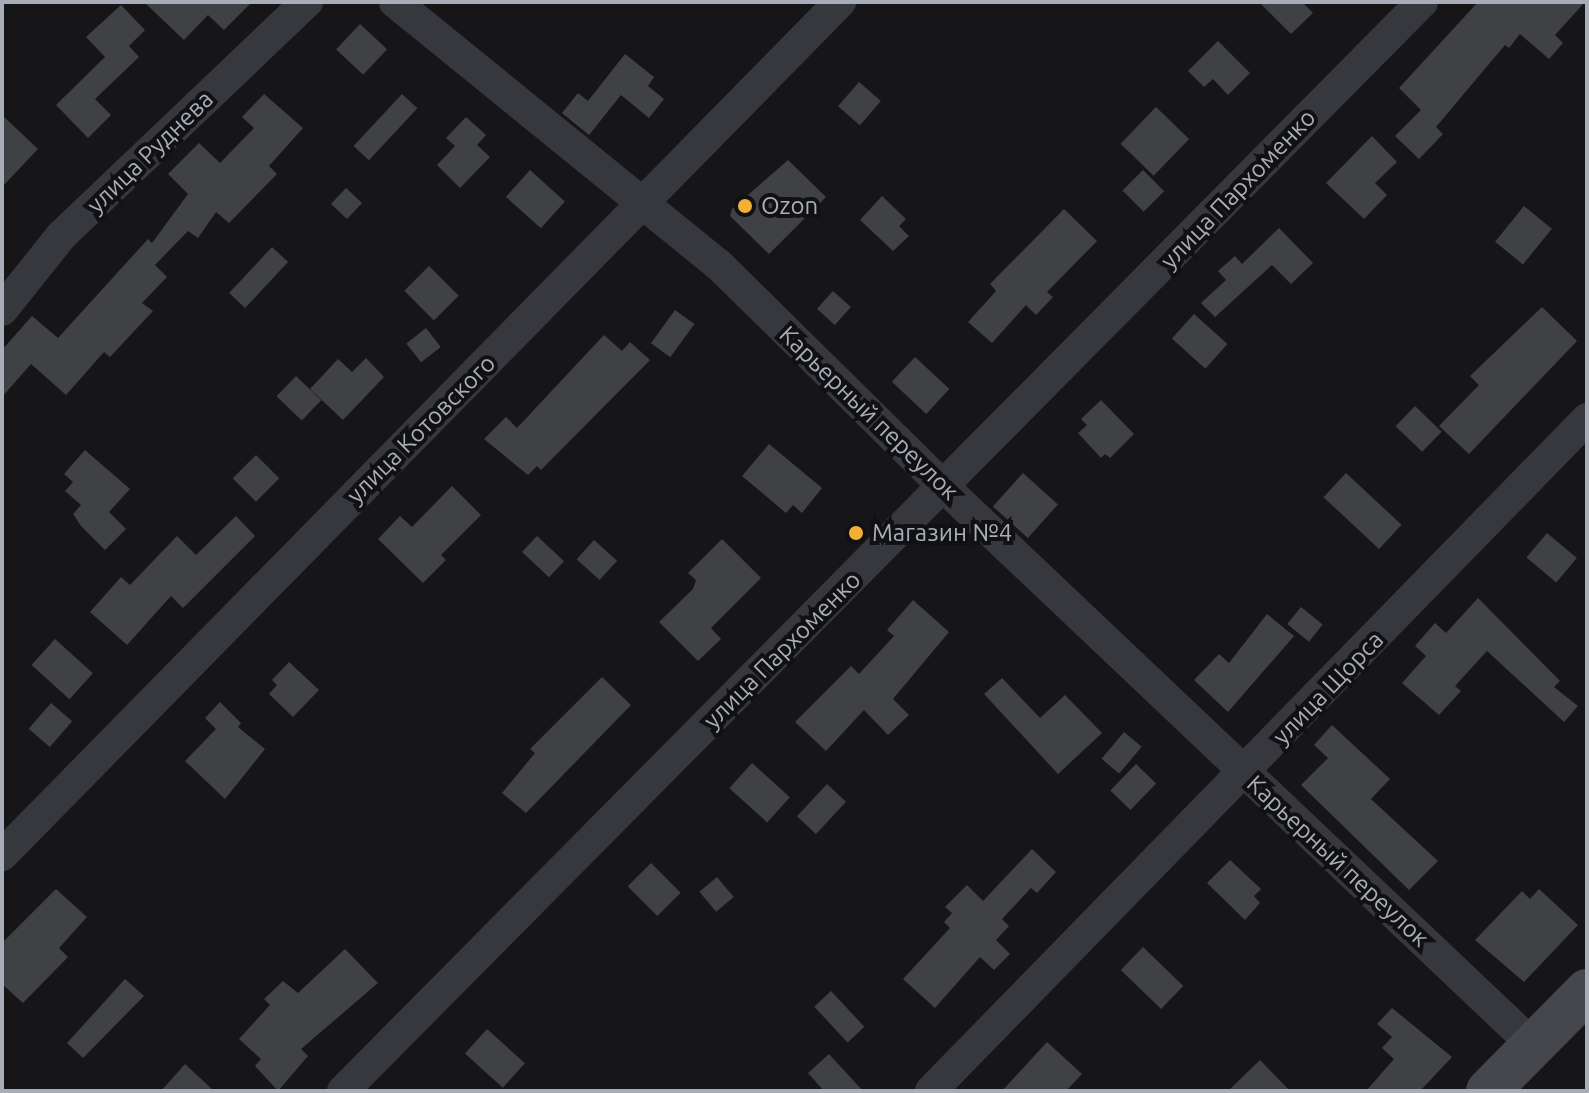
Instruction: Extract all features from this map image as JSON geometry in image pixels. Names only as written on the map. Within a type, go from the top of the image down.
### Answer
[{"type":"street","name":"улица Руднева","points":[[2,310],[61,236],[307,2]]},
{"type":"street","name":"Карьерный переулок","points":[[395,2],[517,106],[719,265],[945,488],[1533,1045]]},
{"type":"street","name":"улица Котовского","points":[[2,855],[840,2]]},
{"type":"street","name":"улица Пархоменко","points":[[343,1091],[945,488],[1422,2]]},
{"type":"street","name":"улица Щорса","points":[[931,1091],[1245,774],[1587,419]]},
{"type":"street","points":[[1488,1091],[1587,991]]},
{"type":"building","points":[[144,2],[252,2],[224,30],[208,15],[184,40]]},
{"type":"building","points":[[1259,2],[1302,2],[1313,13],[1291,34]]},
{"type":"building","points":[[1478,2],[1585,2],[1555,35],[1563,43],[1549,59],[1520,34],[1509,48],[1505,45],[1436,127],[1443,134],[1419,159],[1395,136],[1421,110],[1399,88]]},
{"type":"building","points":[[121,5],[145,30],[129,46],[139,57],[95,99],[111,115],[88,138],[56,105],[105,57],[86,37]]},
{"type":"building","points":[[360,24],[387,49],[363,75],[336,50]]},
{"type":"building","points":[[1218,41],[1250,73],[1228,95],[1213,79],[1204,87],[1188,71]]},
{"type":"building","points":[[625,54],[654,77],[648,86],[664,99],[649,118],[621,95],[589,135],[562,113],[578,93],[588,101]]},
{"type":"building","points":[[859,82],[881,101],[860,125],[838,106]]},
{"type":"building","points":[[264,94],[303,128],[269,166],[277,174],[229,223],[216,212],[198,238],[188,231],[155,265],[167,277],[142,303],[153,311],[110,357],[104,352],[66,395],[31,364],[2,397],[2,350],[32,316],[58,338],[148,239],[152,243],[188,194],[168,174],[199,143],[220,163],[254,128],[242,117]]},
{"type":"building","points":[[402,94],[417,108],[369,160],[354,146]]},
{"type":"building","points":[[1156,107],[1189,139],[1154,176],[1121,144]]},
{"type":"building","points":[[2,115],[38,149],[2,187]]},
{"type":"building","points":[[466,117],[486,135],[477,145],[490,157],[460,188],[437,165],[455,146],[446,138]]},
{"type":"building","points":[[1372,136],[1397,162],[1375,183],[1387,195],[1364,219],[1326,183]]},
{"type":"building","points":[[788,160],[826,197],[769,254],[730,216],[732,209]]},
{"type":"building","points":[[530,170],[565,201],[541,228],[506,197]]},
{"type":"building","points":[[1143,170],[1164,191],[1144,212],[1122,191]]},
{"type":"building","points":[[346,188],[362,203],[347,219],[331,204]]},
{"type":"building","points":[[882,196],[906,219],[899,226],[909,236],[893,251],[860,220]]},
{"type":"building","points":[[1524,206],[1552,229],[1523,264],[1495,242]]},
{"type":"building","points":[[1064,209],[1097,241],[1047,292],[1053,297],[1036,315],[1026,305],[992,343],[968,322],[996,291],[990,284]]},
{"type":"building","points":[[1279,228],[1313,263],[1291,284],[1272,265],[1215,317],[1201,303],[1226,280],[1218,271],[1235,256],[1242,264]]},
{"type":"building","points":[[272,247],[288,262],[245,308],[229,293]]},
{"type":"building","points":[[429,266],[459,296],[434,320],[404,291]]},
{"type":"building","points":[[833,291],[851,307],[835,325],[817,309]]},
{"type":"building","points":[[1542,307],[1577,341],[1469,454],[1439,426],[1479,385],[1470,376]]},
{"type":"building","points":[[675,310],[694,324],[670,357],[651,343]]},
{"type":"building","points":[[1194,314],[1227,344],[1205,369],[1172,339]]},
{"type":"building","points":[[426,328],[441,347],[421,362],[406,343]]},
{"type":"building","points":[[604,335],[622,351],[630,342],[650,360],[541,470],[537,466],[528,475],[484,439],[506,417],[517,428]]},
{"type":"building","points":[[915,357],[949,389],[926,414],[892,382]]},
{"type":"building","points":[[366,358],[384,377],[343,420],[310,389],[338,359],[352,372]]},
{"type":"building","points":[[296,376],[321,400],[302,420],[277,396]]},
{"type":"building","points":[[1101,400],[1134,434],[1110,458],[1105,454],[1101,458],[1078,433],[1087,425],[1081,419]]},
{"type":"building","points":[[1415,406],[1442,432],[1422,452],[1396,426]]},
{"type":"building","points":[[769,444],[822,488],[802,513],[793,505],[786,513],[742,476]]},
{"type":"building","points":[[85,450],[130,489],[109,512],[126,529],[105,550],[81,526],[73,514],[81,505],[65,491],[73,482],[64,474]]},
{"type":"building","points":[[256,455],[279,478],[256,502],[233,478]]},
{"type":"building","points":[[1023,473],[1058,504],[1028,538],[993,506]]},
{"type":"building","points":[[1346,473],[1402,525],[1379,549],[1323,497]]},
{"type":"building","points":[[452,486],[481,515],[441,555],[446,560],[423,583],[378,539],[400,516],[412,527]]},
{"type":"building","points":[[236,516],[255,536],[183,608],[171,596],[127,645],[90,612],[121,577],[130,585],[177,536],[196,555]]},
{"type":"building","points":[[1547,533],[1577,558],[1556,583],[1526,558]]},
{"type":"building","points":[[537,536],[564,561],[549,577],[522,552]]},
{"type":"building","points":[[722,539],[761,578],[711,628],[721,639],[698,661],[659,622],[693,589],[696,580],[688,573]]},
{"type":"building","points":[[594,540],[617,561],[600,580],[577,559]]},
{"type":"building","points":[[1478,598],[1560,681],[1554,687],[1578,706],[1564,722],[1487,651],[1455,686],[1461,691],[1439,715],[1402,683],[1426,656],[1415,646],[1435,623],[1446,633]]},
{"type":"building","points":[[913,600],[949,632],[893,699],[909,715],[888,735],[864,710],[826,751],[795,722],[851,666],[859,674],[894,636],[887,630]]},
{"type":"building","points":[[1301,607],[1323,625],[1309,642],[1287,624]]},
{"type":"building","points":[[1267,614],[1294,636],[1228,712],[1194,680],[1219,654],[1229,663]]},
{"type":"building","points":[[55,639],[93,673],[69,699],[32,665]]},
{"type":"building","points":[[289,662],[319,690],[293,717],[269,694],[277,685],[272,680]]},
{"type":"building","points":[[602,677],[631,705],[526,813],[502,793],[535,753],[530,749]]},
{"type":"building","points":[[1002,678],[1040,718],[1065,695],[1102,733],[1058,774],[984,694]]},
{"type":"building","points":[[220,702],[241,723],[238,727],[265,749],[225,799],[185,761],[216,729],[205,718]]},
{"type":"building","points":[[51,703],[72,721],[50,747],[29,729]]},
{"type":"building","points":[[1332,725],[1390,779],[1371,799],[1438,861],[1409,890],[1301,785],[1328,758],[1314,745]]},
{"type":"building","points":[[1124,732],[1142,747],[1119,774],[1102,759]]},
{"type":"building","points":[[752,763],[790,797],[767,822],[729,788]]},
{"type":"building","points":[[1136,764],[1156,783],[1130,810],[1110,791]]},
{"type":"building","points":[[827,784],[846,802],[816,834],[797,816]]},
{"type":"building","points":[[1032,849],[1056,872],[1037,893],[1031,888],[1002,919],[1009,926],[996,940],[1010,954],[994,970],[980,957],[935,1008],[903,979],[950,928],[944,922],[952,913],[945,907],[967,885],[983,901]]},
{"type":"building","points":[[1230,860],[1261,889],[1254,896],[1260,903],[1245,920],[1207,883]]},
{"type":"building","points":[[651,863],[681,893],[657,916],[628,886]]},
{"type":"building","points":[[717,877],[734,897],[716,912],[699,892]]},
{"type":"building","points":[[56,889],[87,917],[59,948],[68,957],[23,1003],[2,984],[2,943]]},
{"type":"building","points":[[1539,889],[1578,925],[1524,982],[1475,940],[1522,891],[1530,899]]},
{"type":"building","points":[[1143,947],[1183,986],[1161,1009],[1121,970]]},
{"type":"building","points":[[345,949],[378,983],[301,1049],[308,1056],[278,1091],[255,1066],[261,1059],[239,1039],[270,1005],[264,999],[283,981],[298,993]]},
{"type":"building","points":[[125,979],[144,996],[83,1058],[67,1043]]},
{"type":"building","points":[[831,991],[864,1027],[848,1043],[814,1007]]},
{"type":"building","points":[[1392,1008],[1452,1057],[1420,1091],[1366,1091],[1394,1059],[1382,1048],[1392,1037],[1377,1024]]},
{"type":"building","points":[[487,1029],[525,1063],[503,1088],[465,1054]]},
{"type":"building","points":[[1047,1042],[1082,1074],[1066,1091],[1002,1091]]},
{"type":"building","points":[[829,1054],[863,1091],[824,1091],[808,1073]]},
{"type":"building","points":[[1260,1060],[1290,1091],[1228,1091]]},
{"type":"building","points":[[185,1064],[214,1091],[161,1091]]},
{"type":"place","name":"Ozon","points":[[745,206]]},
{"type":"place","name":"Магазин №4","points":[[856,533]]}]
